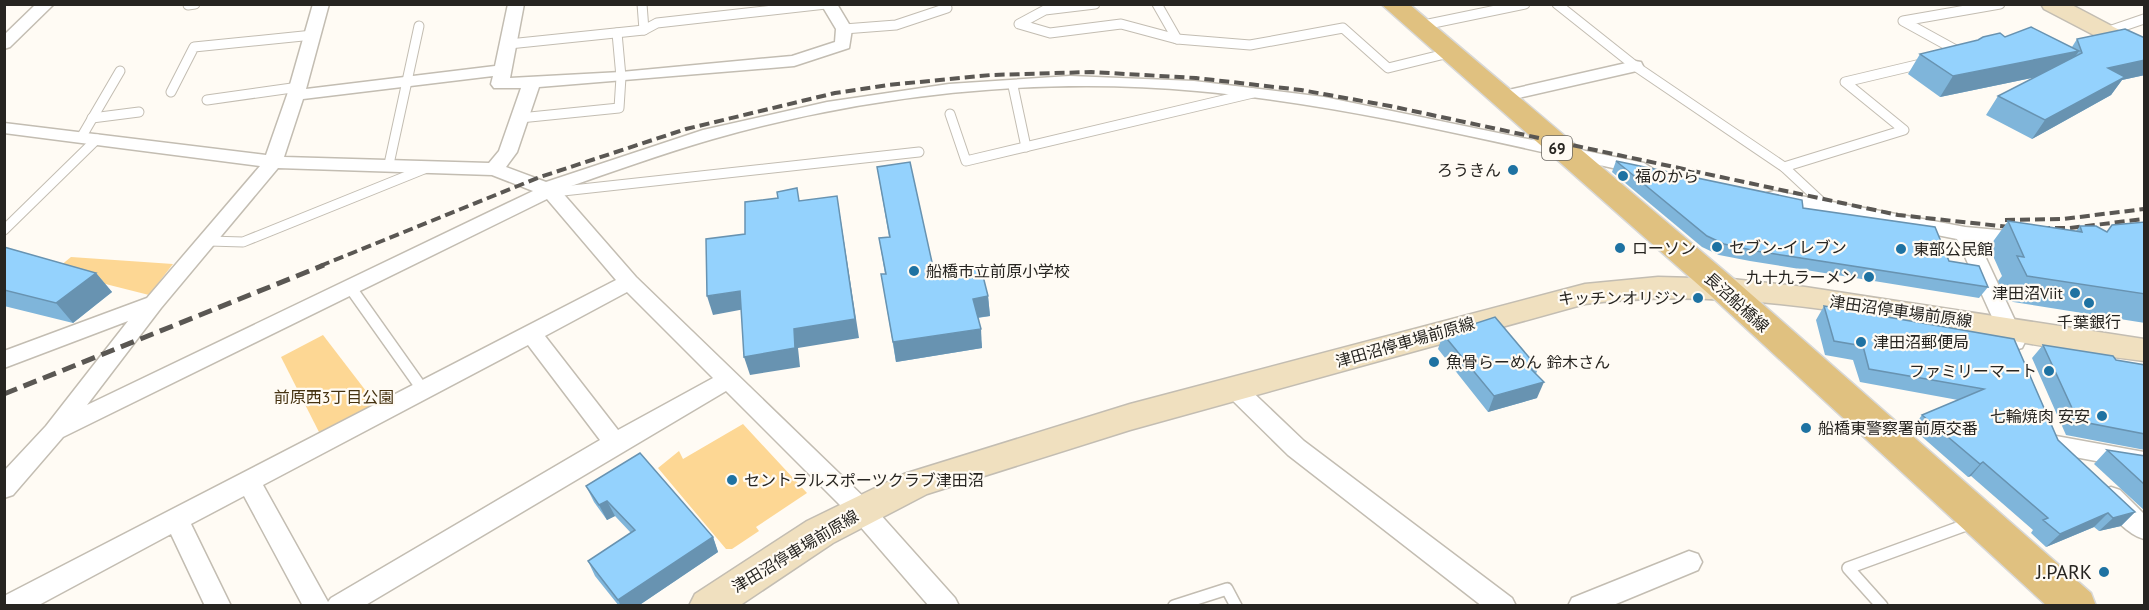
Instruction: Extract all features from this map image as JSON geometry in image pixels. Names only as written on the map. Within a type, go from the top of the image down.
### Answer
[{"type":"main road","name":"長沼船橋線","points":[[1393,4],[1561,151],[1723,288],[2076,606]]},
{"type":"main road","points":[[2052,4],[2145,52]]},
{"type":"main road","name":"津田沼停車場前原線","points":[[708,606],[820,532],[916,484],[1130,417],[1585,294],[1662,285],[1723,288],[1798,296],[2145,350]]},
{"type":"street","points":[[4,44],[46,4]]},
{"type":"street","points":[[4,488],[54,432],[154,303],[209,241],[273,162],[297,91],[321,4]]},
{"type":"street","points":[[516,4],[500,84],[621,77],[794,61],[843,45],[844,29],[827,4]]},
{"type":"street","points":[[1500,97],[1635,66]]},
{"type":"street","points":[[297,91],[406,82],[503,70]]},
{"type":"street","points":[[494,169],[508,152],[532,82]]},
{"type":"street","points":[[54,432],[550,190],[653,151],[740,127],[857,103],[937,92],[1013,86],[1129,82],[1253,93],[1329,103],[1665,174]]},
{"type":"street","points":[[4,128],[91,131],[273,162],[494,169],[550,190],[629,282],[861,510],[946,606]]},
{"type":"street","points":[[1758,194],[1965,234],[2047,240]]},
{"type":"street","points":[[1965,234],[2021,359]]},
{"type":"street","points":[[11,606],[629,282]]},
{"type":"street","points":[[4,360],[154,303]]},
{"type":"street","points":[[531,333],[615,443]]},
{"type":"street","points":[[340,606],[615,443],[729,379]]},
{"type":"street","points":[[1235,389],[1296,448],[1503,606]]},
{"type":"street","points":[[2145,460],[2051,434],[2092,479],[2145,529]]},
{"type":"street","points":[[248,481],[317,606]]},
{"type":"street","points":[[176,519],[218,606]]},
{"type":"street","points":[[1581,606],[1689,562]]},
{"type":"lane","points":[[188,5],[195,4]]},
{"type":"lane","points":[[642,4],[644,30]]},
{"type":"lane","points":[[509,44],[644,30],[657,23],[827,4]]},
{"type":"lane","points":[[844,29],[896,25],[947,8],[944,4]]},
{"type":"lane","points":[[1095,4],[1043,7],[1019,24],[1050,33],[1121,24],[1178,39],[1250,45],[1343,28],[1388,68],[1449,53]]},
{"type":"lane","points":[[1157,4],[1178,39]]},
{"type":"lane","points":[[1418,26],[1525,4]]},
{"type":"lane","points":[[1557,4],[1635,66],[1784,167],[1828,208]]},
{"type":"lane","points":[[1953,56],[1964,54],[1903,21],[2000,4]]},
{"type":"lane","points":[[2106,32],[2145,19]]},
{"type":"lane","points":[[388,165],[419,26]]},
{"type":"lane","points":[[520,118],[619,108],[621,77],[617,33]]},
{"type":"lane","points":[[171,92],[194,48],[313,35]]},
{"type":"lane","points":[[1784,167],[1904,130],[1845,82],[1931,62]]},
{"type":"lane","points":[[4,230],[91,131],[120,71]]},
{"type":"lane","points":[[1013,86],[1026,147]]},
{"type":"lane","points":[[207,100],[297,91]]},
{"type":"lane","points":[[950,114],[966,161],[1253,93]]},
{"type":"lane","points":[[91,131],[139,112]]},
{"type":"lane","points":[[550,190],[919,152]]},
{"type":"lane","points":[[209,241],[243,242],[432,166]]},
{"type":"lane","points":[[350,287],[423,390]]},
{"type":"lane","points":[[1882,606],[1848,568],[1980,520]]},
{"type":"lane","points":[[1174,606],[1227,589],[1236,606]]},
{"type":"green space","points":[[71,257],[173,264],[149,295],[54,271]]},
{"type":"green space","name":"前原西3丁目公園","points":[[323,335],[379,408],[322,438],[281,357]]},
{"type":"green space","name":"セントラルスポーツクラブ津田沼","points":[[743,424],[807,493],[756,527],[759,531],[732,549],[726,549],[658,468],[679,451],[683,459]]},
{"type":"building","points":[[2031,27],[2079,51],[1953,76],[1920,54],[2000,33],[2005,37]]},
{"type":"building","points":[[2125,29],[2145,38],[2145,60],[2108,68],[2125,77],[2045,120],[1998,96],[2082,53],[2077,39]]},
{"type":"building","points":[[1616,161],[1802,200],[1803,208],[1935,227],[1949,261],[1979,266],[1988,287],[1724,244],[1707,236]]},
{"type":"building","points":[[910,162],[935,276],[981,268],[988,296],[973,299],[981,329],[893,342],[881,274],[886,274],[879,238],[890,237],[877,167]]},
{"type":"building","points":[[797,188],[799,201],[837,196],[855,319],[794,329],[795,348],[744,357],[740,291],[707,296],[706,239],[745,234],[745,202],[778,198],[777,192]]},
{"type":"building","points":[[2008,221],[2082,232],[2080,226],[2096,226],[2107,232],[2112,225],[2145,222],[2145,294],[2027,276],[2017,256],[2024,257]]},
{"type":"building","points":[[4,247],[96,273],[56,303],[4,290]]},
{"type":"building","points":[[1824,306],[2014,339],[2058,440],[2135,512],[2113,518],[2108,513],[2060,534],[2043,520],[2048,518],[1983,462],[1980,464],[1922,415],[1984,389],[1869,369],[1863,346],[1834,341]]},
{"type":"building","points":[[1495,317],[1538,368],[1531,369],[1544,382],[1494,396],[1443,334]]},
{"type":"building","points":[[2043,345],[2113,356],[2116,360],[2145,365],[2145,434],[2078,421]]},
{"type":"building","points":[[2107,450],[2145,456],[2145,485]]},
{"type":"building","points":[[640,453],[713,537],[618,600],[588,561],[635,530],[607,501],[599,505],[586,486]]},
{"type":"railway","points":[[320,266],[540,177],[686,129],[835,93],[888,85],[991,75],[1091,72],[1196,78],[1301,90],[1390,106],[1898,215],[2019,228]]},
{"type":"railway","points":[[2005,220],[2063,219],[2144,209]]},
{"type":"railway","points":[[2040,228],[2070,228],[2144,219]]},
{"type":"railway","points":[[4,394],[324,265]]},
{"type":"place","name":"ろうきん","points":[[1513,170]]},
{"type":"place","name":"福のから","points":[[1623,176]]},
{"type":"place","name":"セブン-イレブン","points":[[1717,247]]},
{"type":"place","name":"ローソン","points":[[1620,248]]},
{"type":"place","name":"東部公民館","points":[[1901,249]]},
{"type":"place","name":"船橋市立前原小学校","points":[[914,271]]},
{"type":"place","name":"九十九ラーメン","points":[[1869,277]]},
{"type":"place","name":"津田沼Viit","points":[[2075,293]]},
{"type":"place","name":"キッチンオリジン","points":[[1698,298]]},
{"type":"place","name":"千葉銀行","points":[[2089,303]]},
{"type":"place","name":"津田沼郵便局","points":[[1861,342]]},
{"type":"place","name":"魚骨らーめん 鈴木さん","points":[[1434,362]]},
{"type":"place","name":"ファミリーマート","points":[[2049,371]]},
{"type":"place","name":"七輪焼肉 安安","points":[[2102,416]]},
{"type":"place","name":"船橋東警察署前原交番","points":[[1806,428]]},
{"type":"place","name":"セントラルスポーツクラブ津田沼","points":[[732,480]]},
{"type":"place","name":"J.PARK","points":[[2104,572]]}]
